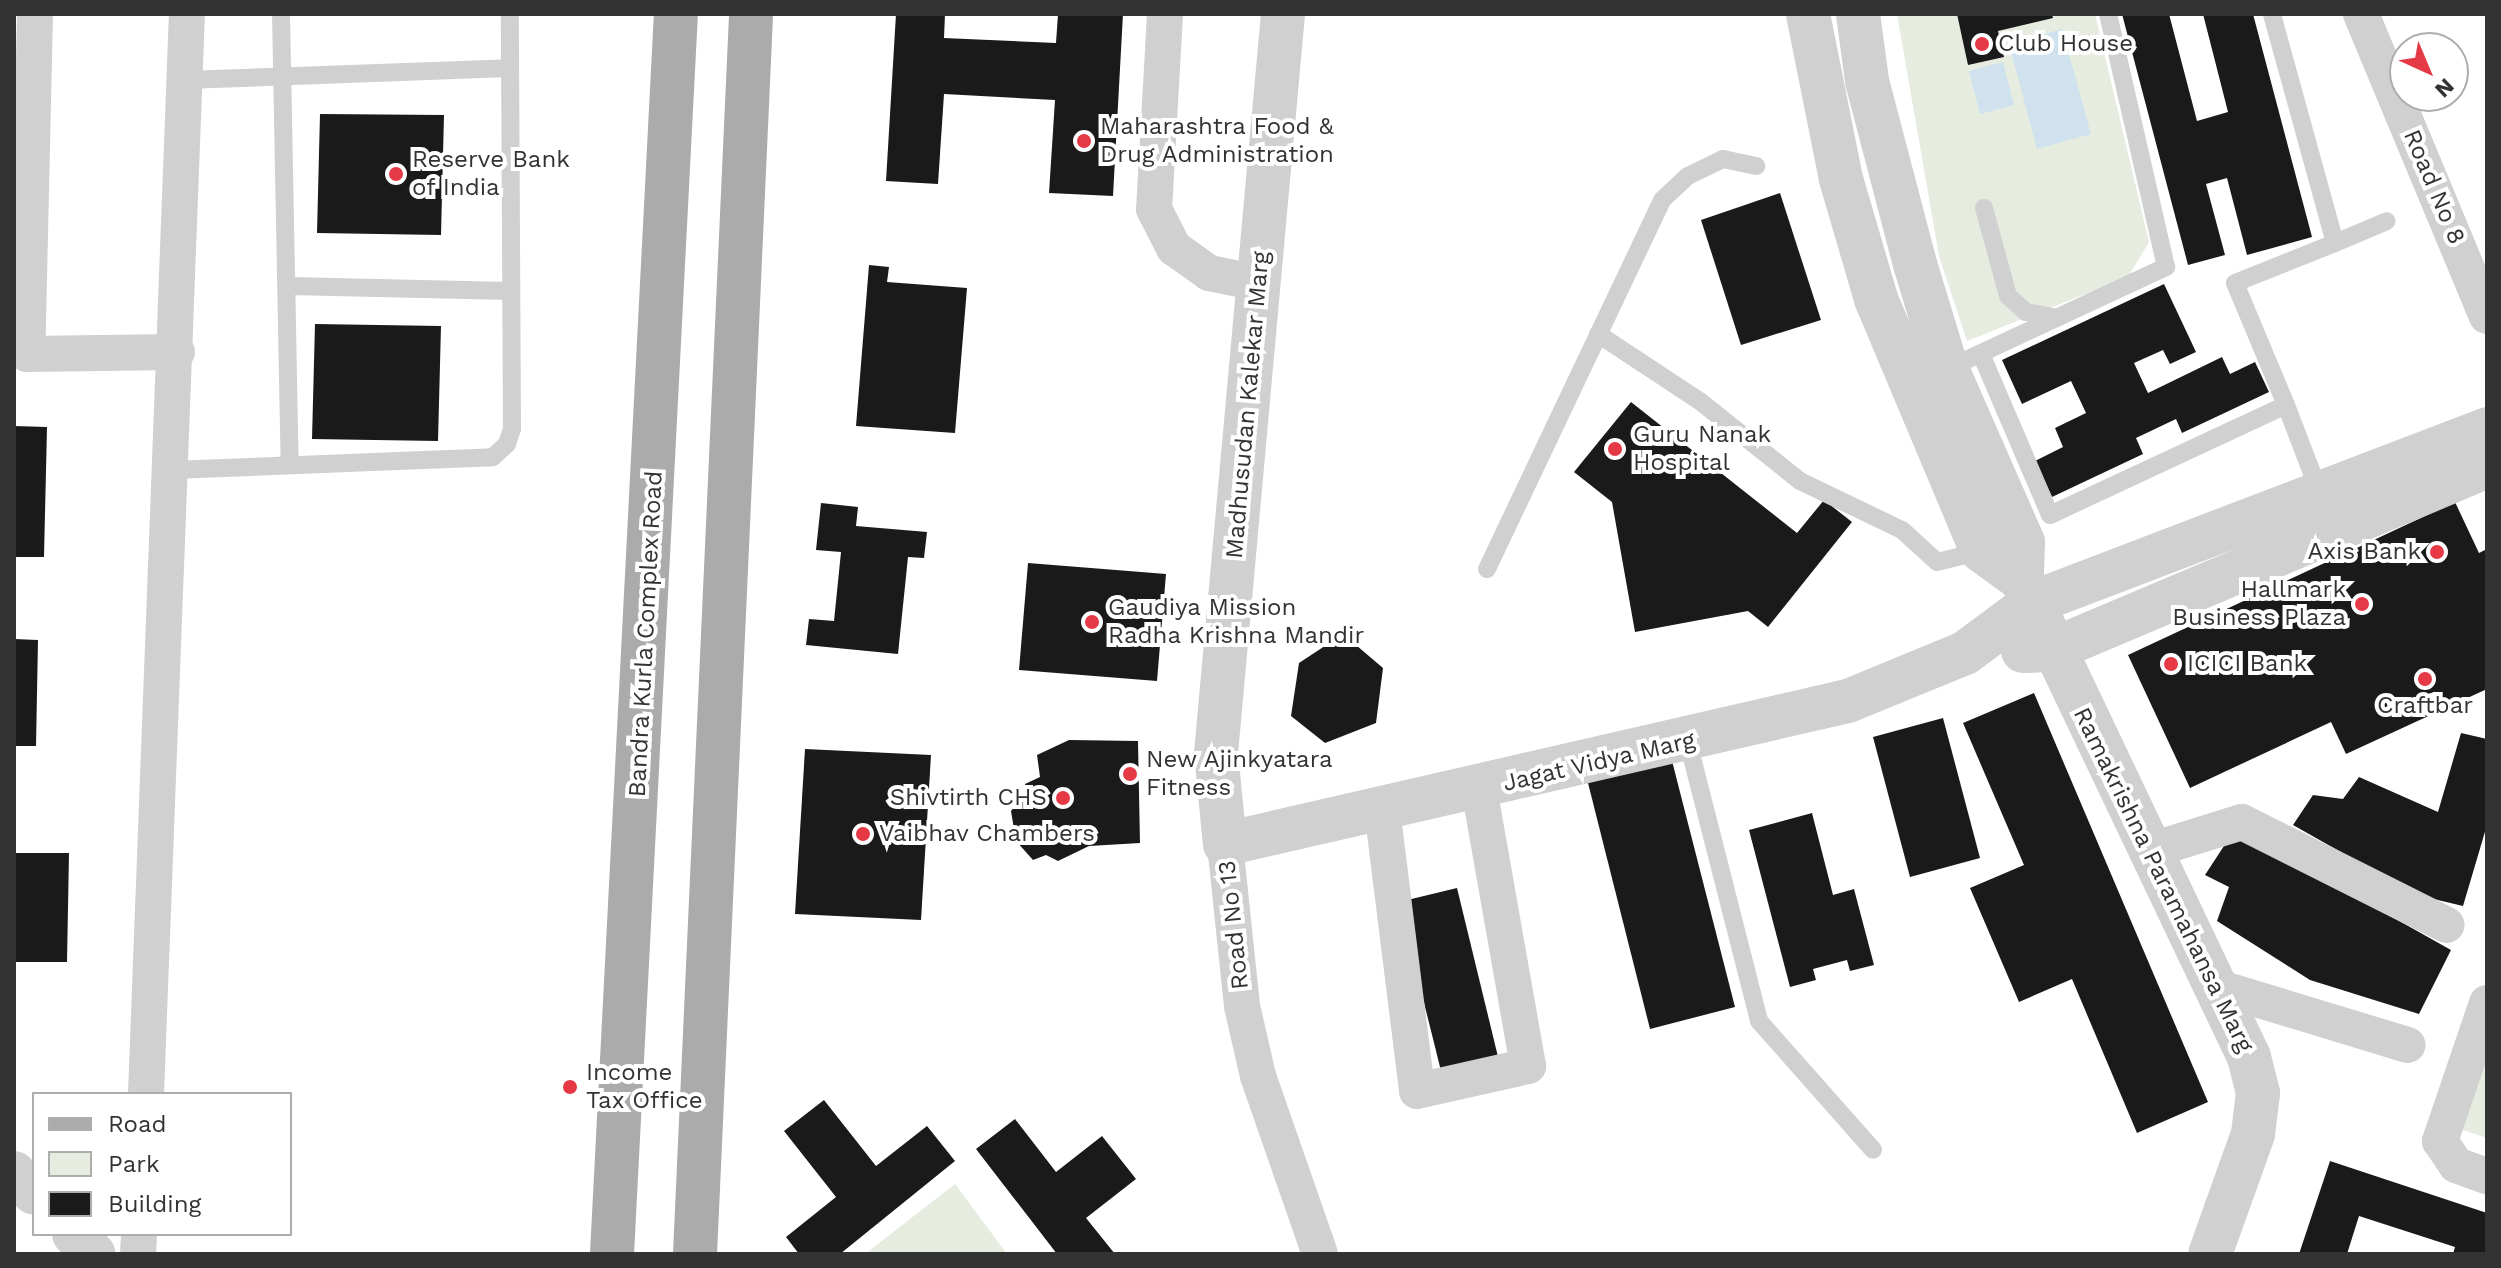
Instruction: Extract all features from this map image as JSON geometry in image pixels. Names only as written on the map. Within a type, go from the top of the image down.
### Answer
[{"type":"main road","name":"Bandra Kurla Complex Road","points":[[612,1254],[676,14]]},
{"type":"main road","points":[[695,1254],[751,14]]},
{"type":"street","points":[[35,14],[23,196],[21,354],[177,352]]},
{"type":"street","points":[[146,1092],[173,470],[187,14]]},
{"type":"street","points":[[1165,14],[1154,209],[1174,248],[1209,273],[1259,283]]},
{"type":"street","name":"Madhusudan Kalekar Marg","points":[[1225,844],[1216,753],[1283,14]]},
{"type":"street","points":[[1808,14],[1841,179],[1882,313],[1982,551],[2027,592]]},
{"type":"street","points":[[1858,14],[1867,81],[1926,298],[1964,361],[2023,542],[2027,592]]},
{"type":"street","name":"Road No 8","points":[[2361,14],[2487,316]]},
{"type":"street","points":[[1882,313],[1926,298]]},
{"type":"street","points":[[1965,653],[2027,592],[2487,429]]},
{"type":"street","points":[[1965,653],[2052,650],[2487,466]]},
{"type":"street","name":"Ramakrishna Paramahansa Marg","points":[[2027,592],[2052,650],[2220,988],[2258,1093],[2253,1134],[2210,1254]]},
{"type":"street","name":"Jagat Vidya Marg","points":[[1225,844],[1688,742],[1848,701],[1965,653]]},
{"type":"street","points":[[1382,809],[1417,1091],[1528,1066],[1479,789]]},
{"type":"street","points":[[2152,850],[2242,822],[2447,925]]},
{"type":"street","name":"Road No 13","points":[[1225,844],[1242,1006],[1258,1076],[1320,1254]]},
{"type":"street","points":[[2220,988],[2408,1045]]},
{"type":"street","points":[[2472,1171],[2440,1141],[2486,1011]]},
{"type":"street","points":[[14,1173],[32,1191]]},
{"type":"street","points":[[76,1236],[93,1254]]},
{"type":"lane","points":[[281,14],[289,286],[290,465]]},
{"type":"lane","points":[[173,470],[493,457],[512,429],[510,14]]},
{"type":"lane","points":[[2108,14],[2166,267],[1964,361],[2050,515],[2286,405]]},
{"type":"lane","points":[[2272,14],[2335,243]]},
{"type":"lane","points":[[185,80],[509,68]]},
{"type":"lane","points":[[1487,569],[1662,200],[1688,176],[1723,159],[1756,166]]},
{"type":"lane","points":[[1984,208],[2008,296],[2026,312],[2056,318]]},
{"type":"lane","points":[[2318,489],[2235,283],[2387,221]]},
{"type":"lane","points":[[289,286],[511,291]]},
{"type":"lane","points":[[1598,334],[1701,402],[1800,481],[1902,530],[1937,562],[1982,551]]},
{"type":"lane","points":[[1688,742],[1759,1021],[1873,1150]]},
{"type":"green space","points":[[1897,14],[2095,14],[2149,242],[2128,277],[1967,341],[1939,256]]},
{"type":"green space","points":[[2487,1039],[2487,1138],[2445,1124]]},
{"type":"green space","points":[[955,1184],[1007,1254],[865,1254]]},
{"type":"water","points":[[2062,29],[2091,134],[2037,149],[2009,44]]},
{"type":"water","points":[[2003,62],[2014,105],[1980,114],[1969,71]]},
{"type":"building","name":"Maharashtra Food & Drug Administration","points":[[896,14],[945,14],[944,38],[1056,43],[1058,14],[1123,14],[1113,196],[1049,193],[1055,100],[944,94],[938,184],[886,181]]},
{"type":"building","name":"Club House","points":[[1957,14],[2052,14],[2053,18],[1998,31],[2004,57],[1968,65]]},
{"type":"building","points":[[2122,14],[2169,14],[2197,121],[2228,112],[2203,14],[2253,14],[2312,237],[2247,255],[2227,178],[2206,184],[2225,255],[2188,265]]},
{"type":"building","points":[[320,114],[444,115],[441,235],[317,233]]},
{"type":"building","points":[[1780,193],[1821,320],[1741,345],[1701,220]]},
{"type":"building","points":[[869,265],[889,267],[887,282],[967,288],[955,433],[856,426]]},
{"type":"building","points":[[2164,284],[2196,352],[2170,364],[2163,350],[2134,363],[2148,393],[2222,357],[2230,374],[2255,362],[2269,392],[2182,433],[2176,419],[2136,438],[2143,454],[2052,497],[2035,461],[2063,447],[2055,428],[2086,413],[2071,381],[2022,404],[2002,360]]},
{"type":"building","points":[[315,324],[441,326],[438,441],[312,439]]},
{"type":"building","points":[[1631,402],[1797,533],[1824,500],[1852,522],[1768,627],[1748,611],[1635,632],[1612,502],[1574,472]]},
{"type":"building","points":[[14,426],[47,427],[44,557],[14,557]]},
{"type":"building","name":"Hallmark Business Plaza","points":[[2455,502],[2479,553],[2487,549],[2487,689],[2346,754],[2331,722],[2190,788],[2128,655]]},
{"type":"building","points":[[821,503],[858,507],[856,526],[927,532],[924,558],[908,557],[898,654],[806,645],[809,619],[834,621],[841,552],[816,550]]},
{"type":"building","name":"Gaudiya Mission Radha Krishna Mandir","points":[[1028,563],[1166,574],[1157,681],[1019,670]]},
{"type":"building","points":[[1343,634],[1383,668],[1376,723],[1325,743],[1291,716],[1299,663]]},
{"type":"building","points":[[14,639],[38,640],[36,746],[14,746]]},
{"type":"building","points":[[2034,693],[2208,1102],[2137,1133],[2072,979],[2019,1002],[1970,888],[2024,865],[1963,723]]},
{"type":"building","points":[[1943,718],[1980,858],[1910,877],[1873,737]]},
{"type":"building","points":[[2461,733],[2487,739],[2487,825],[2463,906],[2417,895],[2293,825],[2313,795],[2343,799],[2359,777],[2438,812]]},
{"type":"building","name":"Shivtirth CHS","points":[[1069,740],[1138,741],[1140,843],[1089,846],[1058,861],[1046,855],[1033,860],[1016,841],[1011,811],[1026,792],[1025,784],[1040,777],[1037,755]]},
{"type":"building","name":"Vaibhav Chambers","points":[[805,749],[931,755],[921,920],[795,914]]},
{"type":"building","points":[[1671,757],[1735,1007],[1650,1029],[1587,779]]},
{"type":"building","points":[[1812,813],[1833,895],[1854,889],[1874,965],[1850,971],[1847,960],[1813,969],[1816,980],[1790,987],[1749,830]]},
{"type":"building","points":[[2235,829],[2451,950],[2419,1014],[2310,980],[2217,921],[2229,887],[2205,875]]},
{"type":"building","points":[[14,853],[69,853],[67,962],[14,962]]},
{"type":"building","points":[[1457,888],[1500,1065],[1443,1079],[1399,902]]},
{"type":"building","points":[[824,1100],[876,1166],[927,1126],[955,1161],[840,1254],[799,1254],[786,1237],[836,1197],[784,1131]]},
{"type":"building","points":[[1015,1119],[1056,1172],[1102,1136],[1136,1179],[1086,1218],[1115,1254],[1057,1254],[976,1149]]},
{"type":"building","points":[[2330,1161],[2487,1213],[2487,1254],[2453,1254],[2455,1247],[2359,1216],[2347,1254],[2299,1254]]},
{"type":"place","name":"Club House","points":[[1982,44]]},
{"type":"place","name":"Maharashtra Food & Drug Administration","points":[[1084,141]]},
{"type":"place","name":"Reserve Bank of India","points":[[396,174]]},
{"type":"place","name":"Guru Nanak Hospital","points":[[1615,449]]},
{"type":"place","name":"Axis Bank","points":[[2437,552]]},
{"type":"place","name":"Hallmark Business Plaza","points":[[2362,604]]},
{"type":"place","name":"Gaudiya Mission Radha Krishna Mandir","points":[[1092,622]]},
{"type":"place","name":"ICICI Bank","points":[[2171,664]]},
{"type":"place","name":"Craftbar","points":[[2425,679]]},
{"type":"place","name":"New Ajinkyatara Fitness","points":[[1130,774]]},
{"type":"place","name":"Shivtirth CHS","points":[[1063,798]]},
{"type":"place","name":"Vaibhav Chambers","points":[[863,834]]},
{"type":"place","name":"Income Tax Office","points":[[570,1087]]}]
